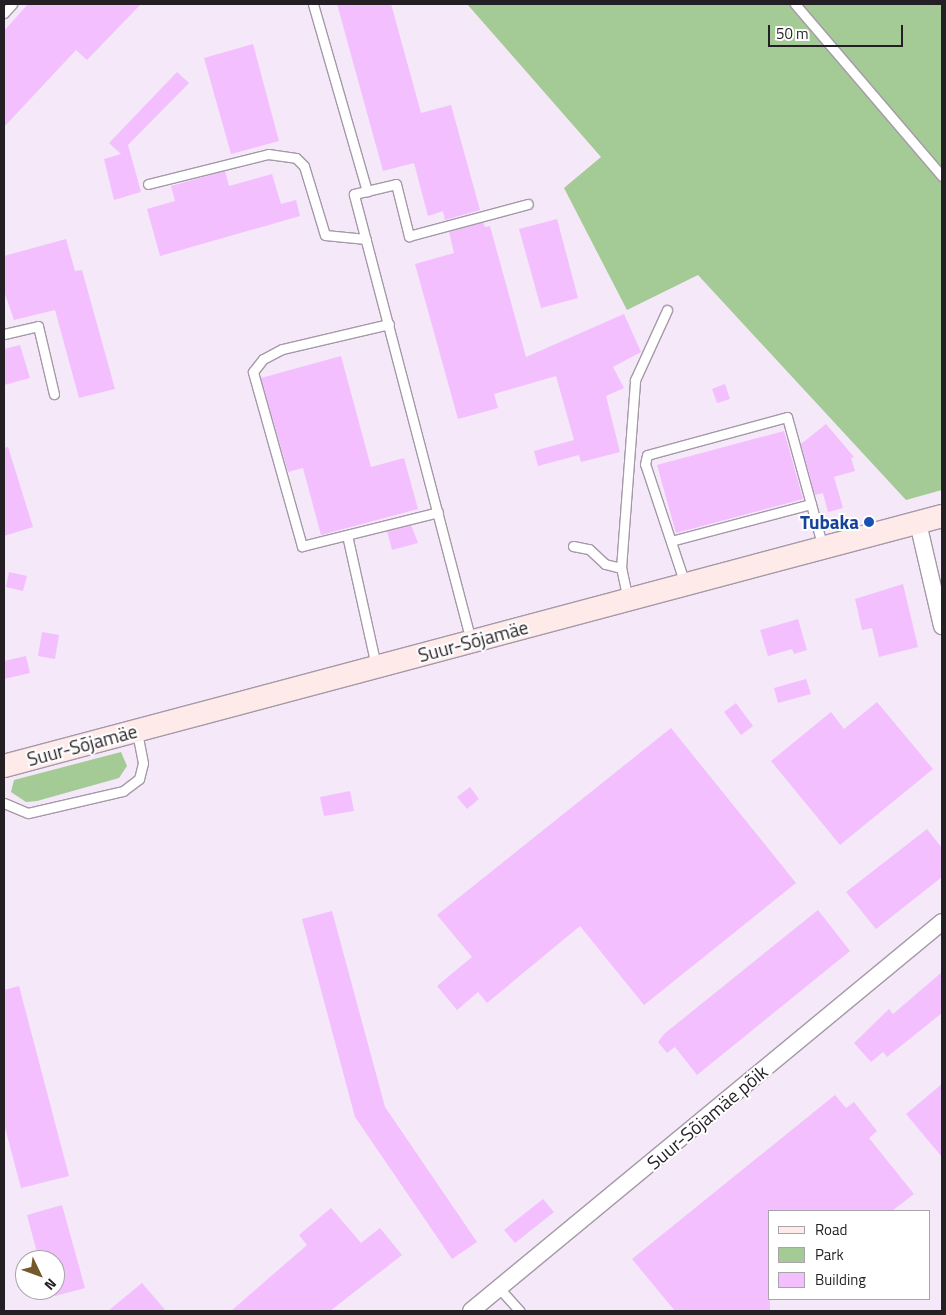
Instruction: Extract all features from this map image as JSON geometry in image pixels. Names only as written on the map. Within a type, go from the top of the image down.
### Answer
[{"type":"main road","name":"Suur-Sõjamäe","points":[[4,766],[942,516]]},
{"type":"street","points":[[918,523],[942,626]]},
{"type":"street","name":"Suur-Sõjamäe põik","points":[[471,1311],[942,922]]},
{"type":"lane","points":[[4,13],[12,4]]},
{"type":"lane","points":[[313,4],[367,191]]},
{"type":"lane","points":[[795,4],[942,176]]},
{"type":"lane","points":[[148,184],[268,154],[296,158],[304,166],[326,235],[366,239]]},
{"type":"lane","points":[[472,641],[354,194],[396,184],[409,236],[528,204]]},
{"type":"lane","points":[[628,600],[621,568],[635,380],[667,310]]},
{"type":"lane","points":[[389,324],[282,349],[263,359],[253,372],[302,546],[438,512]]},
{"type":"lane","points":[[4,334],[38,326],[54,394]]},
{"type":"lane","points":[[685,584],[645,464],[647,455],[787,417],[823,548]]},
{"type":"lane","points":[[671,541],[811,504]]},
{"type":"lane","points":[[347,535],[376,666]]},
{"type":"lane","points":[[573,546],[589,549],[605,564],[621,568]]},
{"type":"lane","points":[[4,803],[28,814],[124,791],[139,779],[143,763],[137,731]]},
{"type":"lane","points":[[499,1288],[520,1311]]},
{"type":"green space","points":[[467,4],[942,4],[942,490],[906,500],[698,275],[627,310],[564,188],[601,157]]},
{"type":"green space","points":[[121,752],[127,766],[119,778],[37,801],[26,802],[11,792],[14,780]]},
{"type":"building","points":[[28,4],[141,4],[87,60],[76,50],[4,127],[4,31]]},
{"type":"building","points":[[337,4],[391,4],[421,113],[451,105],[480,210],[445,220],[443,211],[428,216],[414,163],[383,171]]},
{"type":"building","points":[[253,44],[279,141],[231,154],[204,58]]},
{"type":"building","points":[[177,72],[189,83],[128,145],[141,192],[114,200],[104,159],[121,154],[109,143]]},
{"type":"building","points":[[225,171],[229,186],[272,174],[281,204],[296,200],[300,216],[160,256],[147,209],[175,201],[171,186]]},
{"type":"building","points":[[557,219],[578,298],[541,308],[519,229]]},
{"type":"building","points":[[483,222],[485,227],[490,226],[526,357],[624,314],[641,352],[613,367],[624,388],[606,396],[620,452],[581,462],[579,455],[538,466],[534,451],[574,440],[556,376],[494,394],[498,408],[458,419],[415,264],[454,253],[449,232]]},
{"type":"building","points":[[66,239],[75,271],[82,270],[115,389],[79,398],[55,310],[14,320],[4,291],[4,256]]},
{"type":"building","points":[[20,345],[30,378],[4,385],[4,349]]},
{"type":"building","points":[[341,356],[371,467],[404,458],[418,509],[321,535],[303,468],[288,472],[261,378]]},
{"type":"building","points":[[725,384],[730,399],[717,403],[712,389]]},
{"type":"building","points":[[826,424],[854,457],[851,458],[855,471],[834,477],[843,508],[828,512],[823,493],[815,495],[801,444]]},
{"type":"building","points":[[784,431],[803,499],[676,533],[657,465]]},
{"type":"building","points":[[8,447],[33,527],[4,536],[4,448]]},
{"type":"building","points":[[411,525],[418,543],[392,550],[387,531]]},
{"type":"building","points":[[9,572],[27,576],[23,591],[6,587]]},
{"type":"building","points":[[903,584],[918,647],[879,657],[872,628],[862,630],[855,599]]},
{"type":"building","points":[[798,619],[807,650],[794,654],[792,649],[768,656],[760,630]]},
{"type":"building","points":[[42,632],[59,635],[55,659],[38,656]]},
{"type":"building","points":[[26,656],[30,673],[4,679],[4,661]]},
{"type":"building","points":[[806,679],[811,694],[778,703],[774,688]]},
{"type":"building","points":[[877,702],[933,769],[840,845],[771,761],[831,712],[844,729]]},
{"type":"building","points":[[736,703],[753,726],[741,735],[724,712]]},
{"type":"building","points":[[671,728],[796,883],[644,1005],[580,926],[487,1003],[478,992],[457,1010],[437,986],[472,957],[437,915]]},
{"type":"building","points":[[470,787],[479,799],[467,809],[457,797]]},
{"type":"building","points":[[350,791],[354,811],[324,816],[320,797]]},
{"type":"building","points":[[927,829],[942,848],[942,877],[876,929],[846,892]]},
{"type":"building","points":[[818,910],[850,951],[697,1075],[675,1047],[667,1053],[658,1042],[664,1034]]},
{"type":"building","points":[[332,911],[385,1107],[477,1242],[452,1259],[355,1117],[302,919]]},
{"type":"building","points":[[942,972],[942,1013],[887,1057],[883,1052],[871,1062],[854,1043],[889,1009],[893,1014]]},
{"type":"building","points":[[19,986],[69,1176],[21,1188],[4,1124],[4,990]]},
{"type":"building","points":[[942,1084],[942,1157],[906,1114]]},
{"type":"building","points":[[835,1095],[846,1108],[854,1102],[877,1131],[869,1138],[914,1194],[893,1210],[768,1210],[768,1300],[770,1300],[770,1311],[675,1311],[632,1259]]},
{"type":"building","points":[[543,1199],[554,1212],[515,1243],[504,1230]]},
{"type":"building","points":[[62,1205],[85,1288],[65,1293],[65,1250],[36,1250],[27,1215]]},
{"type":"building","points":[[331,1208],[361,1243],[380,1228],[402,1255],[330,1311],[231,1311],[307,1245],[299,1235]]},
{"type":"building","points":[[142,1283],[166,1311],[108,1311]]},
{"type":"place","name":"Tubaka","points":[[869,522]]}]
